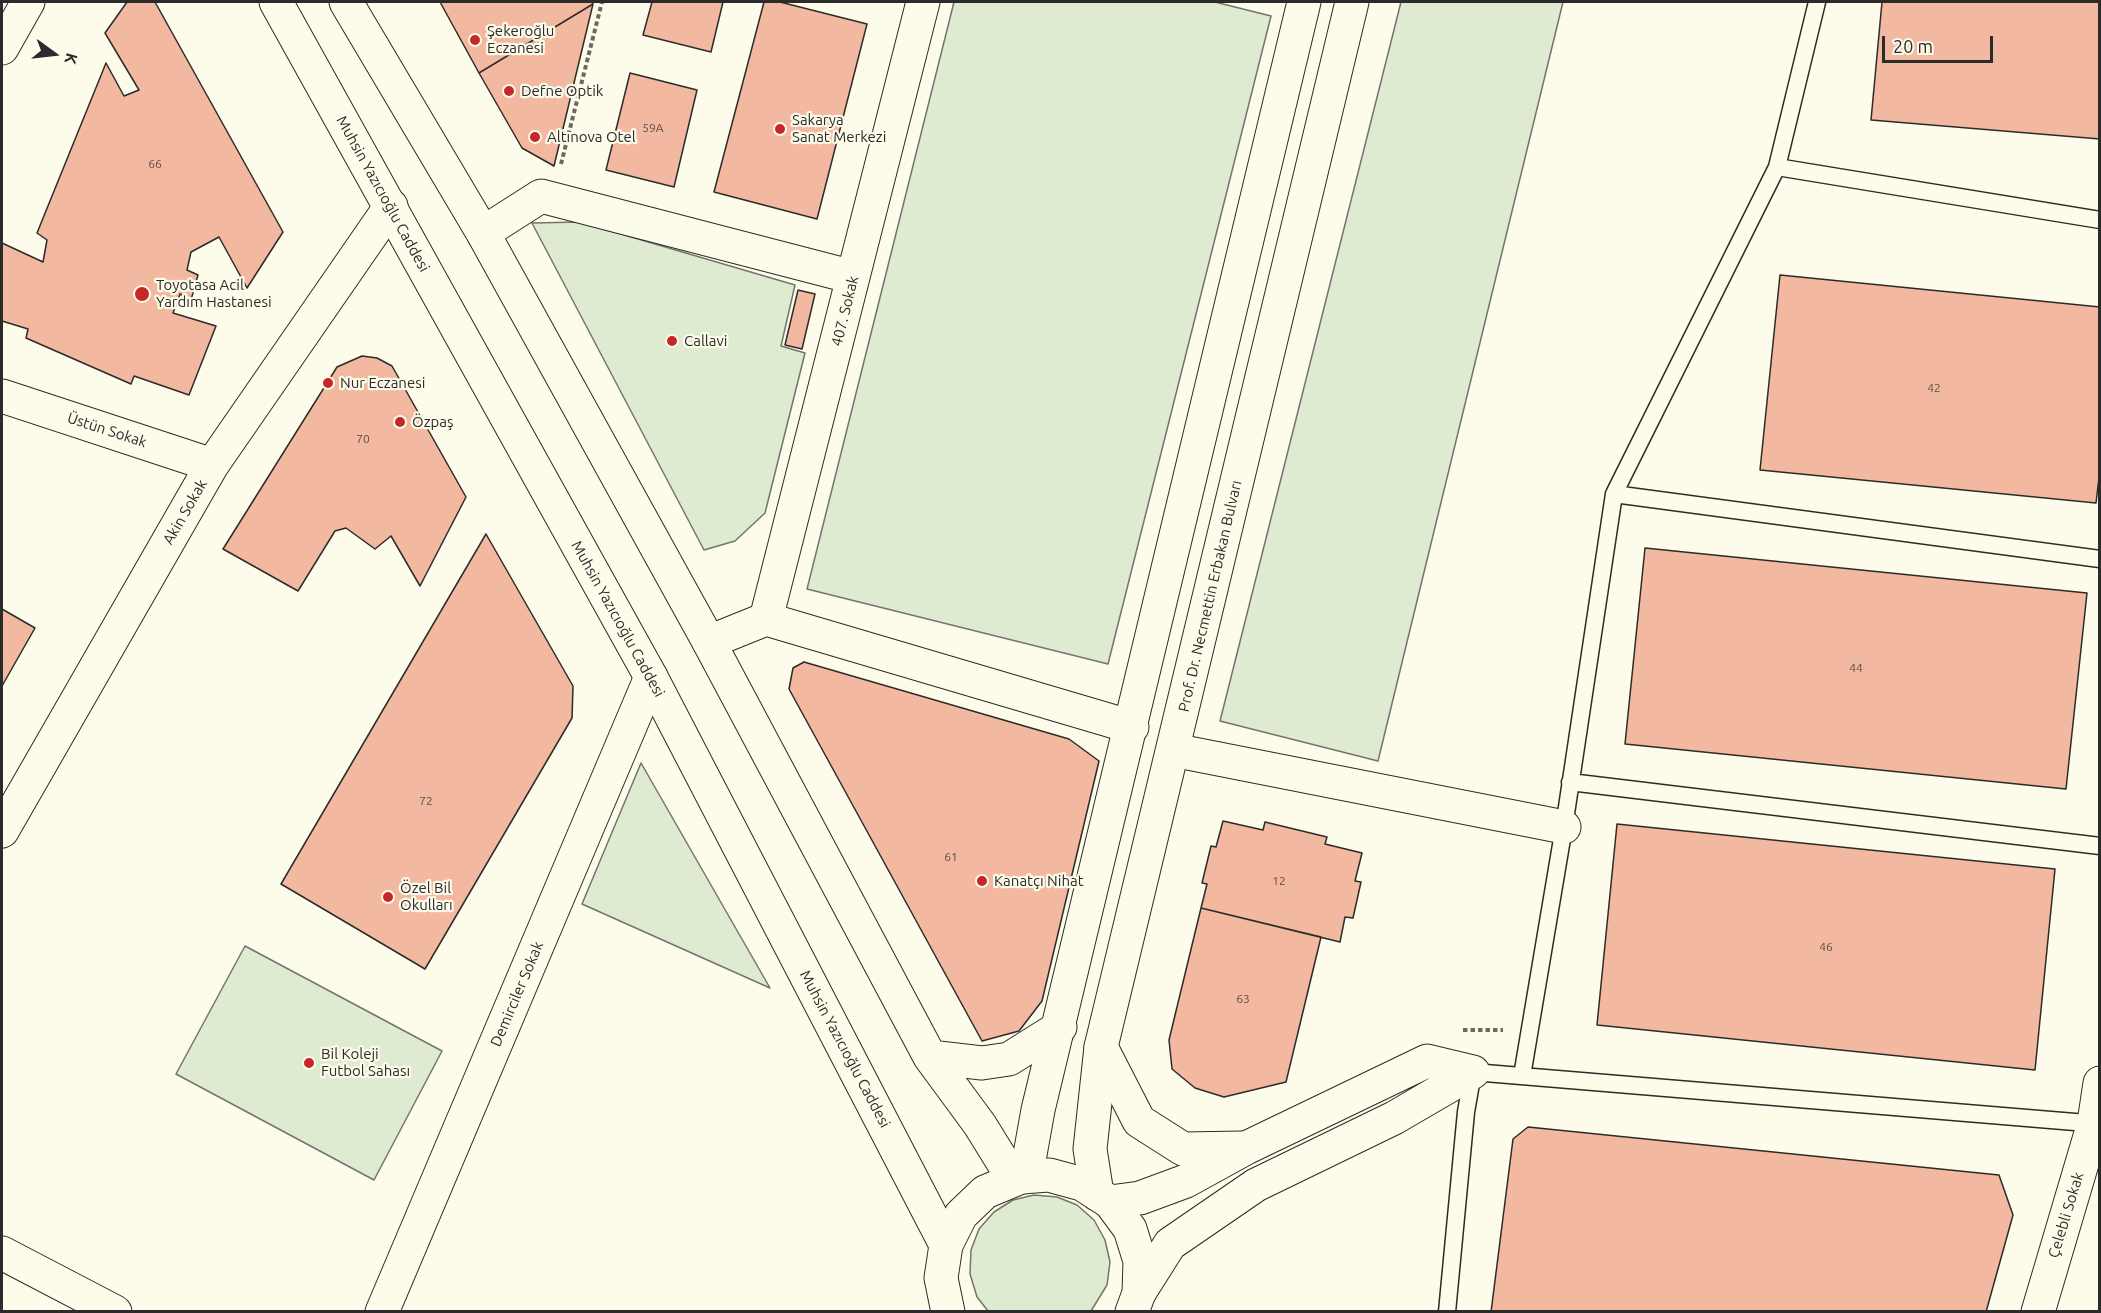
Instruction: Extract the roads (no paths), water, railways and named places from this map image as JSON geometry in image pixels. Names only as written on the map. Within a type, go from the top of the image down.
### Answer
[{"type":"main road","points":[[2,48],[28,2]]},
{"type":"main road","name":"Muhsin Yazıcıoğlu Caddesi","points":[[276,2],[651,677],[946,1245]]},
{"type":"main road","points":[[346,2],[483,233],[709,642],[930,1057],[1020,1178]]},
{"type":"main road","name":"407. Sokak","points":[[766,620],[923,2]]},
{"type":"main road","points":[[1020,1178],[1132,727],[1304,2]]},
{"type":"main road","name":"Prof. Dr. Necmettin Erbakan Bulvarı","points":[[1103,1198],[1090,1149],[1101,1047],[1352,2]]},
{"type":"main road","points":[[483,233],[541,196],[853,277]]},
{"type":"main road","name":"Akin Sokak","points":[[2,831],[212,465],[391,206]]},
{"type":"main road","name":"Üstün Sokak","points":[[2,396],[212,465]]},
{"type":"main road","points":[[709,642],[766,620],[1132,727]]},
{"type":"main road","name":"Demirciler Sokak","points":[[382,1311],[651,677]]},
{"type":"main road","points":[[1173,750],[1564,827]]},
{"type":"main road","points":[[930,1057],[982,1063],[1009,1059],[1059,1027]]},
{"type":"main road","points":[[1101,1047],[1139,1121],[1183,1149],[1246,1148]]},
{"type":"main road","points":[[1103,1198],[1140,1198],[1186,1181],[1246,1148],[1427,1061],[1473,1072]]},
{"type":"main road","points":[[1136,1302],[1170,1244],[1256,1185],[1394,1118],[1473,1072]]},
{"type":"main road","name":"Çelebli Sokak","points":[[2038,1311],[2097,1123],[2100,1083]]},
{"type":"main road","points":[[929,1311],[941,1278],[946,1245],[961,1215],[985,1192],[1020,1178],[1049,1175],[1082,1184],[1103,1198],[1130,1229],[1140,1261],[1136,1302]]},
{"type":"main road","points":[[2,1253],[115,1311]]},
{"type":"main road","points":[[941,1278],[948,1311]]},
{"type":"lane","points":[[1522,1076],[1564,827],[1614,494],[1777,167],[1817,2]]},
{"type":"lane","points":[[1777,167],[2100,220]]},
{"type":"lane","points":[[1614,494],[2100,559]]},
{"type":"lane","points":[[1570,782],[2100,846]]},
{"type":"lane","points":[[1448,1311],[1466,1112],[1473,1072],[2097,1123]]},
{"type":"place","name":"Şekeroğlu Eczanesi","points":[[475,40]]},
{"type":"place","name":"Defne Optik","points":[[509,91]]},
{"type":"place","name":"Sakarya Sanat Merkezi","points":[[780,129]]},
{"type":"place","name":"Altınova Otel","points":[[535,137]]},
{"type":"place","name":"Toyotasa Acil Yardım Hastanesi","points":[[142,294]]},
{"type":"place","name":"Callavi","points":[[672,341]]},
{"type":"place","name":"Nur Eczanesi","points":[[328,383]]},
{"type":"place","name":"Özpaş","points":[[400,422]]},
{"type":"place","name":"Kanatçı Nihat","points":[[982,881]]},
{"type":"place","name":"Özel Bil Okulları","points":[[388,897]]},
{"type":"place","name":"Bil Koleji Futbol Sahası","points":[[309,1063]]}]
